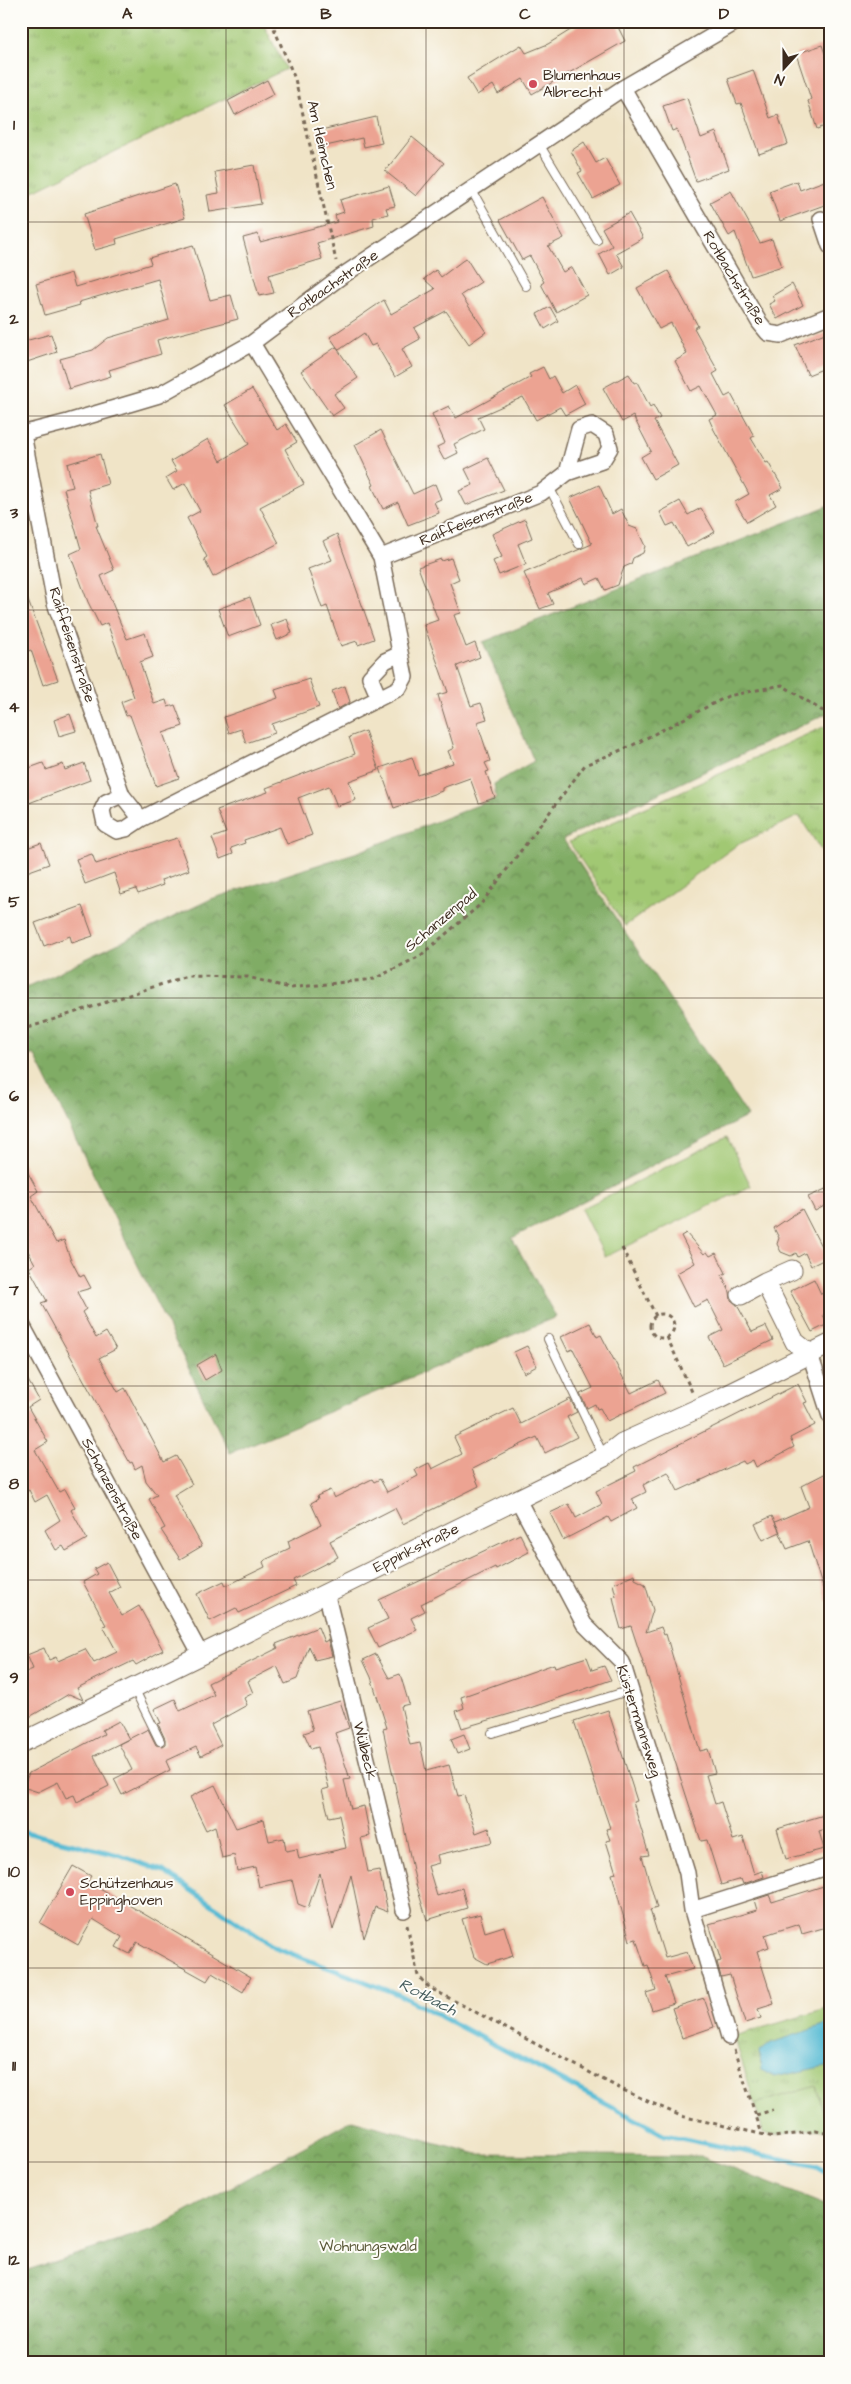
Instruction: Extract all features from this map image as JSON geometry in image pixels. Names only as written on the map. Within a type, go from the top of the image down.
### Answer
[{"type":"street","name":"Rotbachstraße","points":[[22,434],[159,395],[252,343],[339,278],[622,88],[738,21]]},
{"type":"street","name":"Rotbachstraße","points":[[622,88],[759,322],[768,333],[781,334],[830,315]]},
{"type":"street","points":[[821,219],[830,246]]},
{"type":"street","points":[[122,795],[110,800],[103,806],[101,815],[104,824],[112,830],[121,830],[399,688],[405,677],[380,557],[252,343]]},
{"type":"street","name":"Raiffeisenstraße","points":[[22,434],[56,603],[122,795],[141,819]]},
{"type":"street","name":"Raiffeisenstraße","points":[[380,557],[541,493],[567,473]]},
{"type":"street","points":[[379,698],[370,676],[385,661],[400,654]]},
{"type":"street","points":[[741,1295],[792,1270]]},
{"type":"street","points":[[765,1282],[795,1342],[810,1354],[830,1416]]},
{"type":"street","name":"Schanzenstraße","points":[[21,1323],[201,1654]]},
{"type":"street","name":"Eppinkstraße","points":[[21,1743],[604,1456],[622,1443],[700,1408],[830,1344]]},
{"type":"street","name":"Küstermannsweg","points":[[516,1498],[584,1624],[622,1662],[686,1873],[692,1910],[729,2037]]},
{"type":"street","name":"Wülbeck","points":[[326,1592],[404,1910]]},
{"type":"street","points":[[692,1910],[830,1866]]},
{"type":"lane","points":[[539,144],[597,240]]},
{"type":"lane","points":[[471,189],[526,286]]},
{"type":"lane","points":[[549,487],[579,544]]},
{"type":"lane","points":[[548,1339],[604,1456]]},
{"type":"lane","points":[[134,1688],[160,1741]]},
{"type":"lane","points":[[492,1733],[630,1690]]},
{"type":"path","name":"Am Heimchen","points":[[271,21],[295,79],[339,278]]},
{"type":"path","name":"Schanzenpad","points":[[21,1030],[188,976],[248,977],[290,988],[374,979],[420,956],[481,904],[584,765],[631,746],[728,696],[782,685],[821,710],[830,713]]},
{"type":"path","points":[[622,1248],[656,1316]]},
{"type":"path","points":[[663,1315],[671,1319],[672,1333],[666,1337],[658,1338],[651,1332],[651,1322],[656,1316],[663,1315]]},
{"type":"path","points":[[666,1337],[700,1408]]},
{"type":"path","points":[[404,1910],[418,1976],[430,1988],[621,2089],[681,2116],[774,2137],[816,2131],[826,2133],[830,2137]]},
{"type":"path","points":[[729,2037],[762,2135]]},
{"type":"path","points":[[756,2115],[773,2110]]},
{"type":"green space","points":[[21,21],[262,21],[286,69],[21,197]]},
{"type":"green space","points":[[830,505],[830,712],[563,839],[748,1116],[512,1238],[556,1317],[230,1453],[34,1054],[21,1060],[21,990],[211,899],[361,851],[496,798],[494,784],[534,761],[483,642]]},
{"type":"green space","points":[[830,724],[830,855],[824,855],[799,816],[737,845],[625,926],[569,842]]},
{"type":"green space","points":[[727,1137],[751,1186],[605,1257],[581,1209]]},
{"type":"green space","points":[[830,2008],[830,2133],[816,2086],[755,2104],[734,2036]]},
{"type":"green space","points":[[816,2086],[828,2131],[810,2130],[779,2134],[763,2133],[755,2104]]},
{"type":"green space","name":"Wohnungswald","points":[[352,2120],[478,2154],[700,2156],[830,2207],[830,2363],[21,2363],[21,2272],[154,2230]]},
{"type":"water","points":[[830,2023],[830,2065],[775,2077],[761,2070],[760,2052],[771,2043]]},
{"type":"building","points":[[585,21],[615,21],[625,41],[532,94],[523,79],[498,94],[493,85],[477,95],[467,78],[521,45],[526,53],[548,44]]},
{"type":"building","points":[[822,45],[830,68],[830,124],[817,129],[808,101],[811,99],[796,54]]},
{"type":"building","points":[[753,70],[770,118],[778,115],[788,144],[759,154],[741,103],[737,104],[728,79]]},
{"type":"building","points":[[267,80],[274,94],[235,115],[228,101]]},
{"type":"building","points":[[687,98],[701,138],[716,132],[729,169],[696,181],[677,129],[672,131],[663,106]]},
{"type":"building","points":[[376,117],[382,143],[364,147],[362,138],[321,147],[317,131]]},
{"type":"building","points":[[412,137],[444,163],[416,196],[385,171]]},
{"type":"building","points":[[584,142],[596,163],[605,158],[620,185],[593,199],[578,173],[582,171],[571,151]]},
{"type":"building","points":[[254,165],[261,204],[210,212],[207,195],[219,193],[215,172]]},
{"type":"building","points":[[830,179],[830,203],[780,221],[769,191],[797,181],[800,190]]},
{"type":"building","points":[[175,184],[185,218],[116,239],[117,244],[95,250],[84,214]]},
{"type":"building","points":[[389,186],[395,206],[386,208],[388,214],[373,218],[374,226],[317,243],[322,259],[269,275],[274,293],[259,296],[243,238],[258,234],[260,242],[337,222],[335,215],[344,212],[340,200]]},
{"type":"building","points":[[731,191],[760,243],[772,239],[782,266],[751,276],[735,232],[729,236],[710,202]]},
{"type":"building","points":[[542,197],[564,238],[548,246],[563,272],[572,267],[587,295],[556,312],[541,284],[544,282],[530,256],[522,260],[500,220]]},
{"type":"building","points":[[629,213],[643,238],[616,253],[624,267],[610,275],[599,254],[612,246],[602,228]]},
{"type":"building","points":[[193,245],[210,300],[231,295],[238,319],[157,340],[161,354],[109,370],[111,376],[69,389],[60,359],[93,350],[108,338],[169,320],[158,279],[79,302],[80,305],[45,315],[36,284],[71,273],[75,287],[151,264],[149,258]]},
{"type":"building","points":[[466,258],[481,282],[461,295],[486,332],[469,344],[446,311],[414,328],[420,339],[402,349],[412,367],[395,377],[376,344],[371,346],[364,333],[339,350],[330,337],[384,300],[391,314],[435,289],[424,279],[436,270],[441,277]]},
{"type":"building","points":[[668,271],[698,326],[694,328],[718,371],[713,374],[725,397],[731,394],[754,436],[751,438],[783,488],[770,495],[776,505],[747,522],[735,502],[749,494],[709,419],[717,415],[701,386],[691,391],[675,361],[687,354],[671,323],[659,329],[637,288]]},
{"type":"building","points":[[792,284],[803,305],[777,319],[769,304],[775,301],[772,296]]},
{"type":"building","points":[[550,307],[558,321],[545,329],[537,314]]},
{"type":"building","points":[[830,331],[830,366],[808,375],[795,345]]},
{"type":"building","points":[[51,334],[57,352],[21,364],[21,342]]},
{"type":"building","points":[[336,347],[358,378],[334,394],[344,408],[332,416],[301,371]]},
{"type":"building","points":[[543,367],[549,379],[553,376],[562,393],[575,385],[585,404],[565,415],[560,407],[536,420],[523,397],[478,417],[484,429],[454,444],[458,453],[444,460],[437,447],[445,443],[432,414],[449,406],[456,418],[531,377],[529,374]]},
{"type":"building","points":[[629,374],[634,383],[637,382],[650,407],[653,405],[660,418],[654,421],[678,465],[653,479],[641,457],[651,451],[633,416],[622,422],[603,388]]},
{"type":"building","points":[[252,389],[277,430],[286,424],[297,442],[285,449],[304,484],[260,507],[279,543],[213,577],[204,559],[207,557],[187,518],[200,511],[185,483],[173,490],[166,478],[177,471],[171,461],[208,439],[221,461],[249,444],[225,405]]},
{"type":"building","points":[[381,430],[413,494],[435,484],[441,499],[434,502],[439,513],[408,525],[398,502],[383,509],[355,445]]},
{"type":"building","points":[[100,454],[108,484],[88,490],[98,526],[96,526],[114,570],[101,576],[127,639],[145,633],[153,657],[140,662],[154,704],[166,700],[168,707],[175,705],[183,726],[163,733],[179,778],[156,786],[130,715],[126,716],[121,702],[134,697],[124,668],[107,623],[100,626],[88,602],[70,554],[81,549],[64,489],[73,487],[67,464]]},
{"type":"building","points":[[488,458],[504,490],[466,505],[459,491],[473,485],[465,469]]},
{"type":"building","points":[[599,485],[612,514],[621,509],[629,526],[637,529],[645,546],[643,553],[633,558],[631,564],[624,567],[618,585],[605,590],[599,578],[586,584],[583,578],[548,593],[553,604],[540,609],[524,573],[592,544],[570,498]]},
{"type":"building","points":[[680,501],[688,515],[701,508],[715,532],[687,547],[674,523],[667,526],[660,512]]},
{"type":"building","points":[[525,519],[532,538],[518,544],[526,564],[499,575],[493,561],[502,557],[492,534]]},
{"type":"building","points":[[337,534],[374,639],[358,645],[357,641],[341,646],[327,606],[322,608],[308,569],[332,560],[323,541]]},
{"type":"building","points":[[451,558],[459,579],[450,583],[461,613],[454,615],[466,647],[475,643],[480,657],[457,666],[471,706],[481,703],[487,719],[477,722],[490,761],[485,763],[489,771],[486,772],[495,798],[479,803],[470,778],[442,788],[442,791],[394,808],[380,768],[412,757],[418,775],[453,763],[448,751],[454,748],[438,695],[448,692],[424,625],[438,620],[418,567],[441,559],[442,561]]},
{"type":"building","points":[[21,582],[58,680],[43,685],[31,650],[21,653]]},
{"type":"building","points":[[250,597],[260,625],[228,637],[218,609]]},
{"type":"building","points":[[287,619],[292,633],[277,640],[271,625]]},
{"type":"building","points":[[309,679],[319,707],[272,724],[275,733],[246,743],[241,729],[229,733],[224,717],[278,698],[275,690]]},
{"type":"building","points":[[345,686],[350,702],[338,709],[332,691]]},
{"type":"building","points":[[70,714],[76,731],[59,736],[54,720]]},
{"type":"building","points":[[365,731],[379,770],[349,781],[356,800],[337,806],[329,786],[298,798],[312,835],[287,844],[280,827],[244,840],[245,843],[231,848],[233,854],[220,859],[212,838],[226,833],[217,810],[268,792],[266,788],[355,754],[349,737]]},
{"type":"building","points":[[43,763],[46,770],[63,764],[65,770],[84,763],[90,780],[21,806],[21,771]]},
{"type":"building","points":[[177,838],[189,870],[161,880],[163,885],[138,894],[136,889],[121,894],[114,873],[85,884],[76,859],[92,854],[96,864]]},
{"type":"building","points":[[41,843],[49,864],[21,874],[21,850]]},
{"type":"building","points":[[82,906],[93,936],[72,943],[70,936],[44,946],[35,923]]},
{"type":"building","points":[[21,1160],[38,1191],[31,1196],[56,1243],[64,1240],[70,1258],[80,1277],[84,1275],[91,1288],[77,1292],[86,1309],[82,1312],[96,1338],[106,1332],[116,1349],[99,1358],[118,1392],[125,1388],[164,1462],[176,1456],[192,1484],[174,1495],[202,1546],[180,1559],[161,1530],[165,1528],[149,1499],[157,1495],[146,1481],[142,1465],[135,1469],[132,1462],[130,1463],[41,1303],[47,1301],[29,1268],[35,1264],[21,1238]]},
{"type":"building","points":[[830,1187],[830,1203],[815,1211],[808,1197]]},
{"type":"building","points":[[802,1209],[827,1258],[811,1266],[805,1253],[798,1257],[796,1253],[791,1256],[781,1252],[777,1244],[779,1238],[774,1228]]},
{"type":"building","points":[[686,1233],[704,1254],[707,1252],[710,1256],[716,1253],[726,1273],[722,1275],[730,1292],[731,1300],[737,1305],[752,1332],[766,1326],[773,1340],[723,1364],[709,1337],[723,1330],[708,1300],[694,1307],[677,1273],[695,1263],[681,1236]]},
{"type":"building","points":[[814,1279],[821,1294],[826,1292],[830,1300],[830,1311],[823,1315],[828,1324],[812,1332],[790,1291]]},
{"type":"building","points":[[590,1323],[597,1337],[601,1335],[631,1393],[658,1380],[665,1393],[607,1421],[600,1408],[597,1409],[595,1404],[587,1408],[580,1394],[593,1388],[573,1349],[568,1351],[561,1337]]},
{"type":"building","points":[[527,1346],[537,1366],[524,1373],[514,1352]]},
{"type":"building","points":[[216,1354],[222,1370],[205,1380],[197,1365]]},
{"type":"building","points":[[21,1368],[39,1400],[28,1407],[48,1442],[35,1450],[59,1492],[65,1489],[75,1507],[71,1510],[87,1539],[66,1551],[63,1546],[56,1550],[45,1530],[60,1520],[47,1495],[35,1502],[29,1490],[21,1494]]},
{"type":"building","points":[[798,1384],[807,1402],[804,1403],[815,1425],[790,1438],[794,1447],[756,1467],[753,1460],[745,1464],[743,1461],[678,1491],[668,1472],[643,1485],[646,1492],[632,1499],[637,1508],[611,1522],[608,1517],[563,1540],[550,1513],[569,1504],[576,1518],[602,1504],[596,1491],[636,1471],[634,1467]]},
{"type":"building","points":[[570,1399],[577,1412],[567,1417],[577,1437],[545,1453],[537,1437],[507,1451],[472,1469],[479,1486],[403,1524],[395,1508],[330,1541],[338,1557],[293,1580],[296,1586],[239,1613],[236,1608],[210,1621],[197,1594],[224,1581],[226,1586],[265,1567],[263,1562],[265,1560],[290,1548],[288,1541],[321,1525],[311,1503],[318,1499],[317,1496],[330,1490],[334,1498],[372,1479],[374,1482],[380,1479],[387,1492],[418,1476],[415,1470],[429,1463],[432,1469],[462,1454],[454,1437],[513,1408],[521,1424]]},
{"type":"building","points":[[830,1471],[830,1601],[827,1601],[808,1541],[787,1549],[775,1522],[809,1507],[801,1486]]},
{"type":"building","points":[[772,1516],[780,1532],[763,1540],[755,1524]]},
{"type":"building","points":[[520,1534],[529,1552],[421,1604],[425,1611],[411,1618],[417,1630],[378,1648],[368,1628],[388,1619],[379,1600]]},
{"type":"building","points":[[107,1562],[120,1587],[109,1593],[122,1616],[139,1606],[163,1650],[136,1665],[133,1661],[77,1688],[83,1700],[69,1694],[26,1719],[21,1710],[21,1674],[33,1669],[27,1655],[44,1648],[49,1660],[56,1657],[58,1661],[85,1649],[94,1663],[117,1652],[103,1626],[106,1625],[83,1582],[97,1574],[94,1569]]},
{"type":"building","points":[[634,1574],[635,1579],[645,1584],[653,1610],[646,1632],[661,1627],[664,1635],[666,1634],[700,1751],[708,1749],[715,1773],[706,1775],[715,1804],[721,1802],[733,1840],[743,1837],[754,1874],[762,1871],[764,1877],[743,1884],[741,1879],[721,1885],[707,1840],[701,1841],[631,1626],[621,1629],[617,1615],[613,1597],[616,1596],[613,1584]]},
{"type":"building","points":[[318,1627],[324,1642],[328,1640],[332,1656],[315,1660],[309,1646],[297,1679],[285,1684],[277,1666],[248,1681],[253,1693],[244,1698],[247,1705],[211,1725],[221,1745],[201,1756],[196,1747],[166,1761],[170,1770],[122,1795],[114,1779],[132,1770],[119,1744],[148,1729],[156,1745],[162,1746],[165,1744],[165,1739],[158,1724],[161,1723],[154,1709],[175,1699],[180,1711],[214,1695],[208,1683],[278,1648],[276,1644]]},
{"type":"building","points":[[376,1654],[389,1678],[400,1674],[409,1704],[401,1706],[410,1745],[420,1743],[426,1771],[449,1765],[458,1796],[464,1795],[476,1833],[489,1828],[493,1842],[437,1855],[439,1863],[428,1866],[437,1896],[462,1888],[467,1908],[427,1920],[416,1884],[383,1729],[387,1728],[371,1677],[363,1660]]},
{"type":"building","points":[[587,1657],[592,1670],[604,1666],[611,1680],[527,1709],[462,1728],[456,1711],[464,1708],[461,1697],[554,1664],[555,1667]]},
{"type":"building","points":[[340,1701],[349,1728],[335,1733],[350,1779],[344,1780],[351,1809],[364,1806],[370,1836],[361,1838],[368,1872],[379,1870],[388,1912],[375,1907],[364,1938],[351,1875],[333,1930],[320,1873],[308,1908],[298,1904],[292,1880],[259,1887],[255,1867],[237,1871],[234,1855],[222,1858],[215,1826],[206,1830],[190,1797],[215,1785],[236,1828],[264,1819],[269,1841],[284,1838],[286,1851],[297,1849],[299,1859],[346,1848],[339,1815],[329,1817],[322,1790],[329,1788],[318,1747],[311,1749],[304,1733],[313,1730],[307,1711]]},
{"type":"building","points":[[608,1710],[637,1801],[633,1802],[649,1855],[642,1856],[657,1908],[650,1910],[665,1958],[687,1952],[693,1969],[665,1977],[674,2003],[652,2010],[646,1993],[656,1990],[648,1965],[645,1966],[636,1939],[630,1941],[612,1874],[616,1873],[606,1841],[610,1840],[606,1829],[610,1828],[574,1721]]},
{"type":"building","points":[[119,1721],[129,1739],[94,1756],[109,1786],[77,1802],[74,1795],[66,1798],[58,1782],[38,1792],[23,1787],[29,1773],[104,1734],[102,1730]]},
{"type":"building","points":[[464,1734],[470,1749],[457,1754],[451,1739]]},
{"type":"building","points":[[824,1815],[829,1828],[819,1831],[824,1849],[786,1859],[777,1829]]},
{"type":"building","points":[[73,1866],[91,1876],[88,1881],[251,1977],[243,1992],[212,1973],[207,1981],[137,1942],[130,1954],[116,1947],[122,1937],[93,1919],[78,1945],[40,1923]]},
{"type":"building","points":[[830,1884],[830,1926],[802,1934],[799,1924],[765,1935],[769,1947],[757,1951],[774,2004],[758,2009],[761,2018],[745,2023],[730,1975],[721,1977],[717,1962],[721,1961],[709,1924],[757,1910],[754,1900],[769,1895],[772,1902]]},
{"type":"building","points":[[480,1914],[485,1932],[504,1926],[513,1956],[487,1964],[474,1957],[462,1919]]},
{"type":"building","points":[[704,1998],[714,2027],[682,2038],[672,2008]]},
{"type":"waterway","name":"Rotbach","points":[[21,1831],[118,1855],[163,1871],[274,1947],[400,1995],[665,2135],[816,2166],[830,2174]]},
{"type":"place","name":"Blumenhaus Albrecht","points":[[533,84]]},
{"type":"place","name":"Schützenhaus Eppinghoven","points":[[70,1892]]}]
